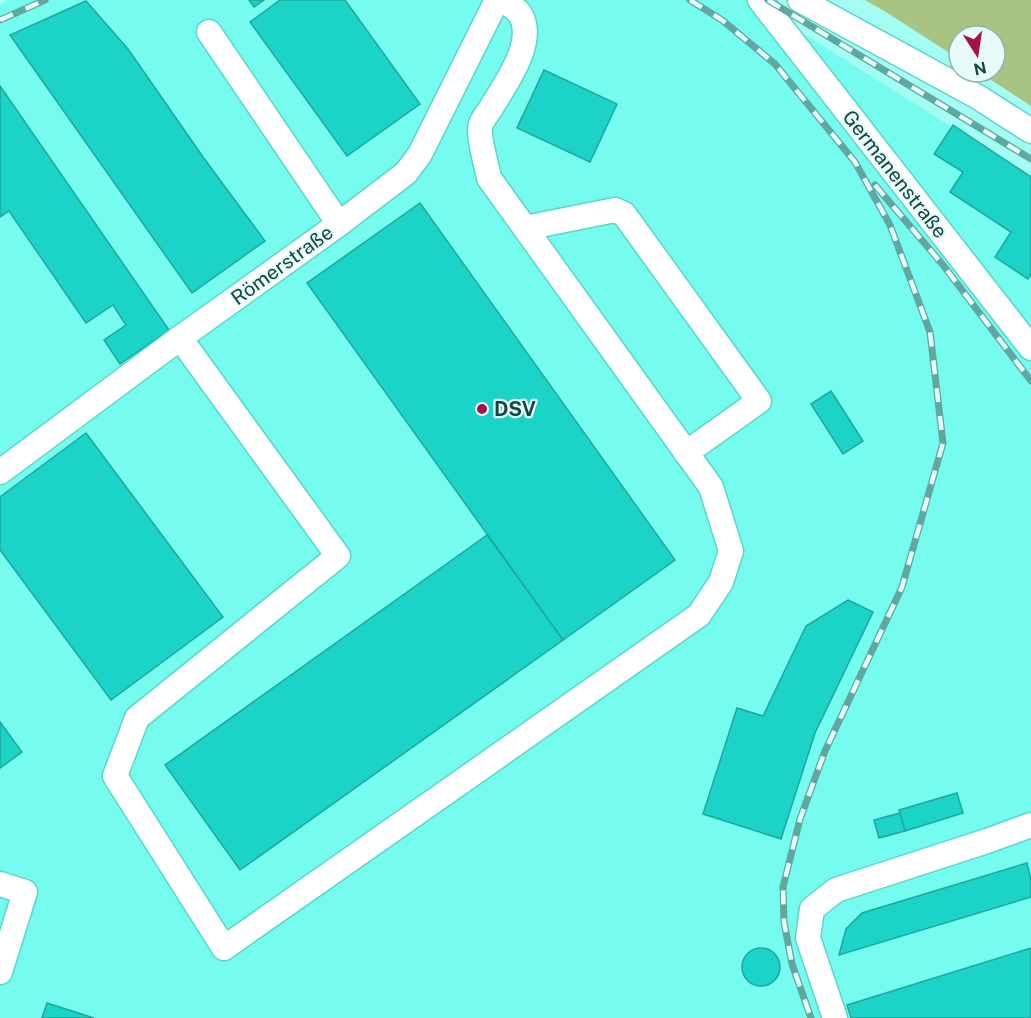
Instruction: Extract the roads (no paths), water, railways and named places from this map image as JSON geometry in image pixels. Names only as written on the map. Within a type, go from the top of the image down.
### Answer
[{"type":"street","name":"Römerstraße","points":[[0,472],[406,173],[420,154],[497,0]]},
{"type":"street","points":[[180,338],[338,556],[137,718],[115,776],[224,948],[699,615],[722,582],[731,550],[711,487],[489,178],[480,125],[513,70],[521,54],[525,38],[524,24],[519,12],[502,0]]},
{"type":"street","name":"Germanenstraße","points":[[760,0],[1031,348]]},
{"type":"street","points":[[800,0],[978,97],[1031,131]]},
{"type":"street","points":[[208,32],[339,224]]},
{"type":"street","points":[[525,228],[615,210],[624,214],[753,391],[759,401],[686,453]]},
{"type":"street","points":[[835,1018],[808,938],[812,909],[836,890],[1031,825]]},
{"type":"street","points":[[0,884],[25,892],[0,972]]},
{"type":"railway","points":[[0,20],[45,0]]},
{"type":"railway","points":[[690,0],[722,20],[775,64],[855,162],[890,225],[930,332],[943,443],[902,587],[825,751],[800,819],[783,887],[784,922],[792,964],[811,1018]]},
{"type":"railway","points":[[768,0],[1031,159]]},
{"type":"railway","points":[[875,185],[943,265],[1031,381]]},
{"type":"place","name":"DSV","points":[[482,409]]}]
